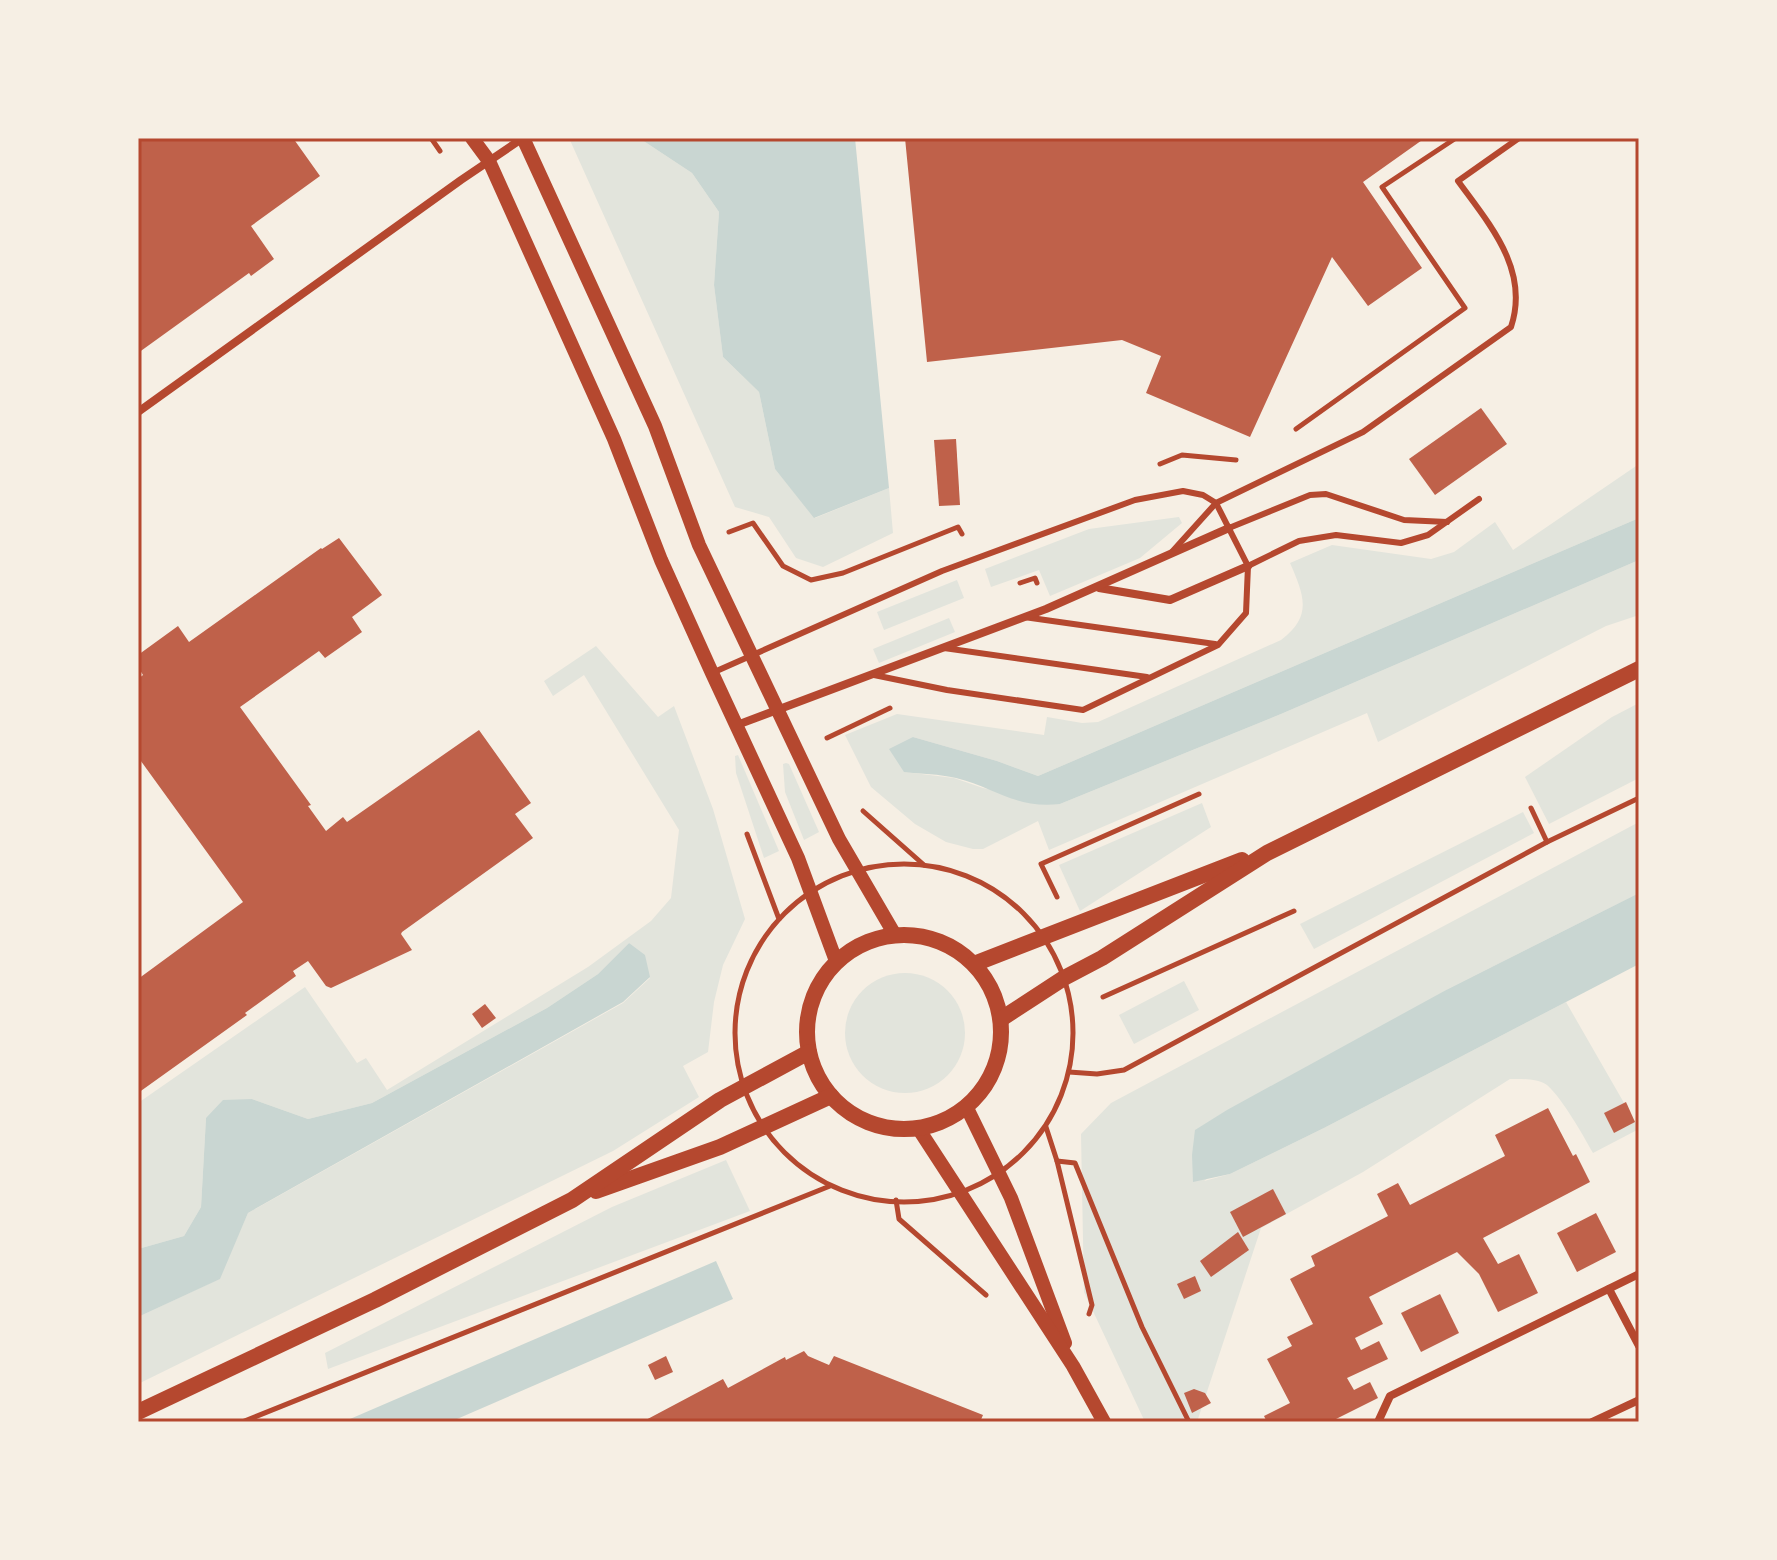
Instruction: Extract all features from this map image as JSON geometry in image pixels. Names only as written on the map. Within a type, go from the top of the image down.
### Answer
[{"type":"main road","points":[[974,964],[1267,853],[1639,669]]},
{"type":"main road","points":[[1001,1019],[1267,853]]},
{"type":"main road","points":[[895,935],[939,941],[960,952],[988,982],[1001,1019],[1002,1038],[991,1076],[966,1106],[935,1124],[918,1128],[894,1128],[871,1123],[849,1112],[831,1096],[817,1075],[806,1032],[814,994],[836,961],[864,943],[895,935]]},
{"type":"main road","points":[[138,1412],[375,1300],[572,1200],[720,1100],[809,1052]]},
{"type":"main road","points":[[572,1200],[720,1147],[831,1096]]},
{"type":"street","points":[[472,138],[489,161],[614,439],[661,560],[812,891],[836,961]]},
{"type":"street","points":[[138,412],[523,138],[655,426],[699,545],[856,872],[895,935]]},
{"type":"street","points":[[737,725],[1098,588],[1229,528]]},
{"type":"street","points":[[1098,588],[1170,600],[1248,566]]},
{"type":"street","points":[[966,1106],[1011,1198],[1073,1366]]},
{"type":"street","points":[[918,1128],[1073,1366],[1104,1422]]},
{"type":"street","points":[[1378,1422],[1390,1396],[1639,1274]]},
{"type":"street","points":[[1609,1289],[1639,1346]]},
{"type":"street","points":[[1592,1422],[1639,1400]]},
{"type":"lane","points":[[1169,555],[1216,503],[1363,432],[1511,327],[1516,311],[1517,289],[1511,261],[1458,181],[1519,138]]},
{"type":"lane","points":[[712,673],[981,556],[1135,500],[1183,491],[1203,495],[1216,503],[1248,566],[1246,613],[1218,645],[1083,710],[947,690],[873,675]]},
{"type":"lane","points":[[1229,528],[1310,495],[1326,494],[1404,520],[1447,522]]},
{"type":"lane","points":[[1248,566],[1299,541],[1336,535],[1401,543],[1428,535],[1479,499]]},
{"type":"lane","points":[[1021,617],[1218,645]]},
{"type":"lane","points":[[941,647],[1148,677]]},
{"type":"path","points":[[1291,433],[1465,308],[1382,187],[1456,138]]},
{"type":"path","points":[[1153,467],[1182,455],[1238,460]]},
{"type":"path","points":[[699,545],[753,523],[783,566],[811,580],[843,573],[958,527],[981,556]]},
{"type":"path","points":[[1069,1072],[1097,1074],[1124,1070],[1547,842],[1639,798]]},
{"type":"path","points":[[1531,808],[1547,842]]},
{"type":"path","points":[[779,919],[812,891],[856,872],[901,864],[945,869],[965,876],[1018,908],[1044,936],[1064,978],[1074,1032],[1069,1072],[1045,1126],[1057,1161],[1092,1305],[1073,1366]]},
{"type":"path","points":[[1057,1161],[1075,1163],[1142,1327],[1189,1422]]},
{"type":"path","points":[[242,1422],[831,1186]]},
{"type":"shaded area","points":[[569,138],[639,138],[692,173],[719,212],[714,285],[723,357],[759,392],[775,469],[815,518],[889,488],[893,533],[823,567],[796,558],[769,517],[735,507]]},
{"type":"shaded area","points":[[639,138],[855,138],[889,488],[814,518],[775,469],[759,392],[723,357],[714,285],[719,212],[692,173]]},
{"type":"shaded area","points":[[1639,464],[1639,518],[1038,776],[913,737],[905,772],[954,778],[983,788],[1060,804],[1281,714],[1639,560],[1639,615],[1606,626],[1378,742],[1367,713],[1049,850],[1038,821],[983,849],[946,842],[915,824],[871,787],[845,735],[897,714],[1044,735],[1047,717],[1082,723],[1098,722],[1281,640],[1302,614],[1302,595],[1290,563],[1332,545],[1431,559],[1454,552],[1495,522],[1513,550]]},
{"type":"shaded area","points":[[1179,517],[1182,523],[1140,558],[1050,596],[1039,570],[991,587],[985,569],[1089,529]]},
{"type":"shaded area","points":[[1639,518],[1639,560],[1281,714],[1060,804],[1018,801],[956,778],[904,772],[889,749],[913,737],[1038,776]]},
{"type":"shaded area","points":[[957,580],[964,598],[884,630],[877,612]]},
{"type":"shaded area","points":[[949,618],[955,632],[879,663],[873,649]]},
{"type":"shaded area","points":[[596,646],[658,717],[674,706],[713,809],[745,919],[723,965],[714,1002],[708,1052],[683,1066],[699,1097],[613,1151],[138,1384],[138,1317],[219,1279],[248,1213],[623,1003],[650,978],[629,943],[598,974],[547,1008],[372,1103],[308,1119],[252,1099],[206,1118],[201,1207],[184,1236],[138,1249],[138,1103],[305,987],[357,1063],[366,1058],[387,1090],[588,967],[651,921],[671,898],[679,830],[584,675],[553,696],[544,681]]},
{"type":"shaded area","points":[[1639,703],[1639,778],[1549,824],[1525,777],[1612,717]]},
{"type":"shaded area","points":[[738,755],[779,851],[764,858],[736,773],[735,756]]},
{"type":"shaded area","points":[[786,763],[819,832],[804,840],[785,792],[783,764]]},
{"type":"shaded area","points":[[1202,803],[1211,827],[1080,911],[1059,865]]},
{"type":"shaded area","points":[[1523,812],[1534,833],[1314,949],[1300,924]]},
{"type":"shaded area","points":[[1639,822],[1639,893],[1448,989],[1204,1181],[1230,1174],[1324,1128],[1566,1002],[1639,1129],[1593,1153],[1566,1107],[1547,1085],[1534,1080],[1510,1079],[1363,1172],[1261,1228],[1197,1422],[1145,1422],[1084,1292],[1081,1134],[1111,1103]]},
{"type":"shaded area","points":[[1639,893],[1639,964],[1230,1174],[1193,1182],[1195,1130],[1448,989]]},
{"type":"shaded area","points":[[629,943],[645,955],[650,977],[623,1002],[248,1213],[220,1279],[138,1317],[138,1249],[184,1236],[201,1207],[206,1118],[223,1100],[252,1099],[308,1119],[372,1103],[547,1008],[598,974]]},
{"type":"shaded area","points":[[905,973],[928,977],[948,990],[961,1010],[965,1033],[961,1056],[948,1076],[928,1089],[905,1093],[882,1089],[862,1076],[849,1056],[845,1033],[849,1010],[862,990],[882,977]]},
{"type":"shaded area","points":[[1184,981],[1199,1010],[1134,1044],[1119,1015]]},
{"type":"shaded area","points":[[726,1160],[750,1211],[328,1369],[325,1353],[612,1207]]},
{"type":"shaded area","points":[[716,1261],[733,1299],[450,1422],[343,1422]]},
{"type":"building","points":[[138,138],[293,138],[320,176],[251,226],[274,259],[251,276],[249,273],[138,353]]},
{"type":"building","points":[[905,138],[1425,138],[1363,182],[1422,268],[1368,306],[1332,257],[1250,437],[1146,393],[1161,356],[1122,340],[927,362]]},
{"type":"building","points":[[1481,408],[1507,444],[1435,495],[1409,459]]},
{"type":"building","points":[[956,439],[960,505],[939,506],[934,440]]},
{"type":"building","points":[[339,538],[382,595],[352,617],[362,632],[325,658],[319,651],[240,707],[311,805],[308,806],[326,831],[343,817],[347,822],[479,730],[531,803],[515,814],[533,838],[402,932],[412,950],[331,988],[326,986],[308,961],[293,971],[296,976],[245,1013],[247,1015],[138,1093],[138,979],[243,902],[138,757],[138,679],[143,675],[138,667],[138,655],[178,626],[189,642]]},
{"type":"building","points":[[485,1004],[496,1018],[482,1028],[472,1014]]},
{"type":"building","points":[[1626,1102],[1635,1122],[1614,1133],[1604,1113]]},
{"type":"building","points":[[1548,1108],[1590,1182],[1483,1238],[1498,1264],[1519,1254],[1538,1293],[1498,1312],[1479,1274],[1457,1252],[1369,1297],[1383,1324],[1355,1338],[1361,1350],[1379,1341],[1388,1359],[1347,1378],[1354,1390],[1370,1382],[1378,1398],[1336,1419],[1338,1422],[1267,1422],[1264,1416],[1290,1403],[1267,1359],[1292,1346],[1287,1337],[1313,1324],[1290,1279],[1315,1266],[1311,1256],[1388,1216],[1377,1194],[1398,1183],[1410,1205],[1505,1156],[1495,1135]]},
{"type":"building","points":[[1273,1189],[1286,1214],[1243,1237],[1230,1212]]},
{"type":"building","points":[[1596,1213],[1616,1252],[1577,1272],[1557,1233]]},
{"type":"building","points":[[1238,1232],[1249,1250],[1211,1277],[1200,1261]]},
{"type":"building","points":[[1195,1276],[1201,1291],[1184,1299],[1177,1284]]},
{"type":"building","points":[[1440,1294],[1459,1333],[1421,1352],[1401,1313]]},
{"type":"building","points":[[804,1351],[808,1356],[829,1365],[834,1356],[983,1415],[980,1422],[816,1422],[808,1419],[807,1422],[642,1422],[723,1379],[728,1388],[785,1357],[786,1360]]},
{"type":"building","points":[[666,1356],[673,1372],[655,1380],[648,1365]]},
{"type":"building","points":[[1194,1389],[1205,1393],[1211,1403],[1192,1413],[1184,1393]]}]
